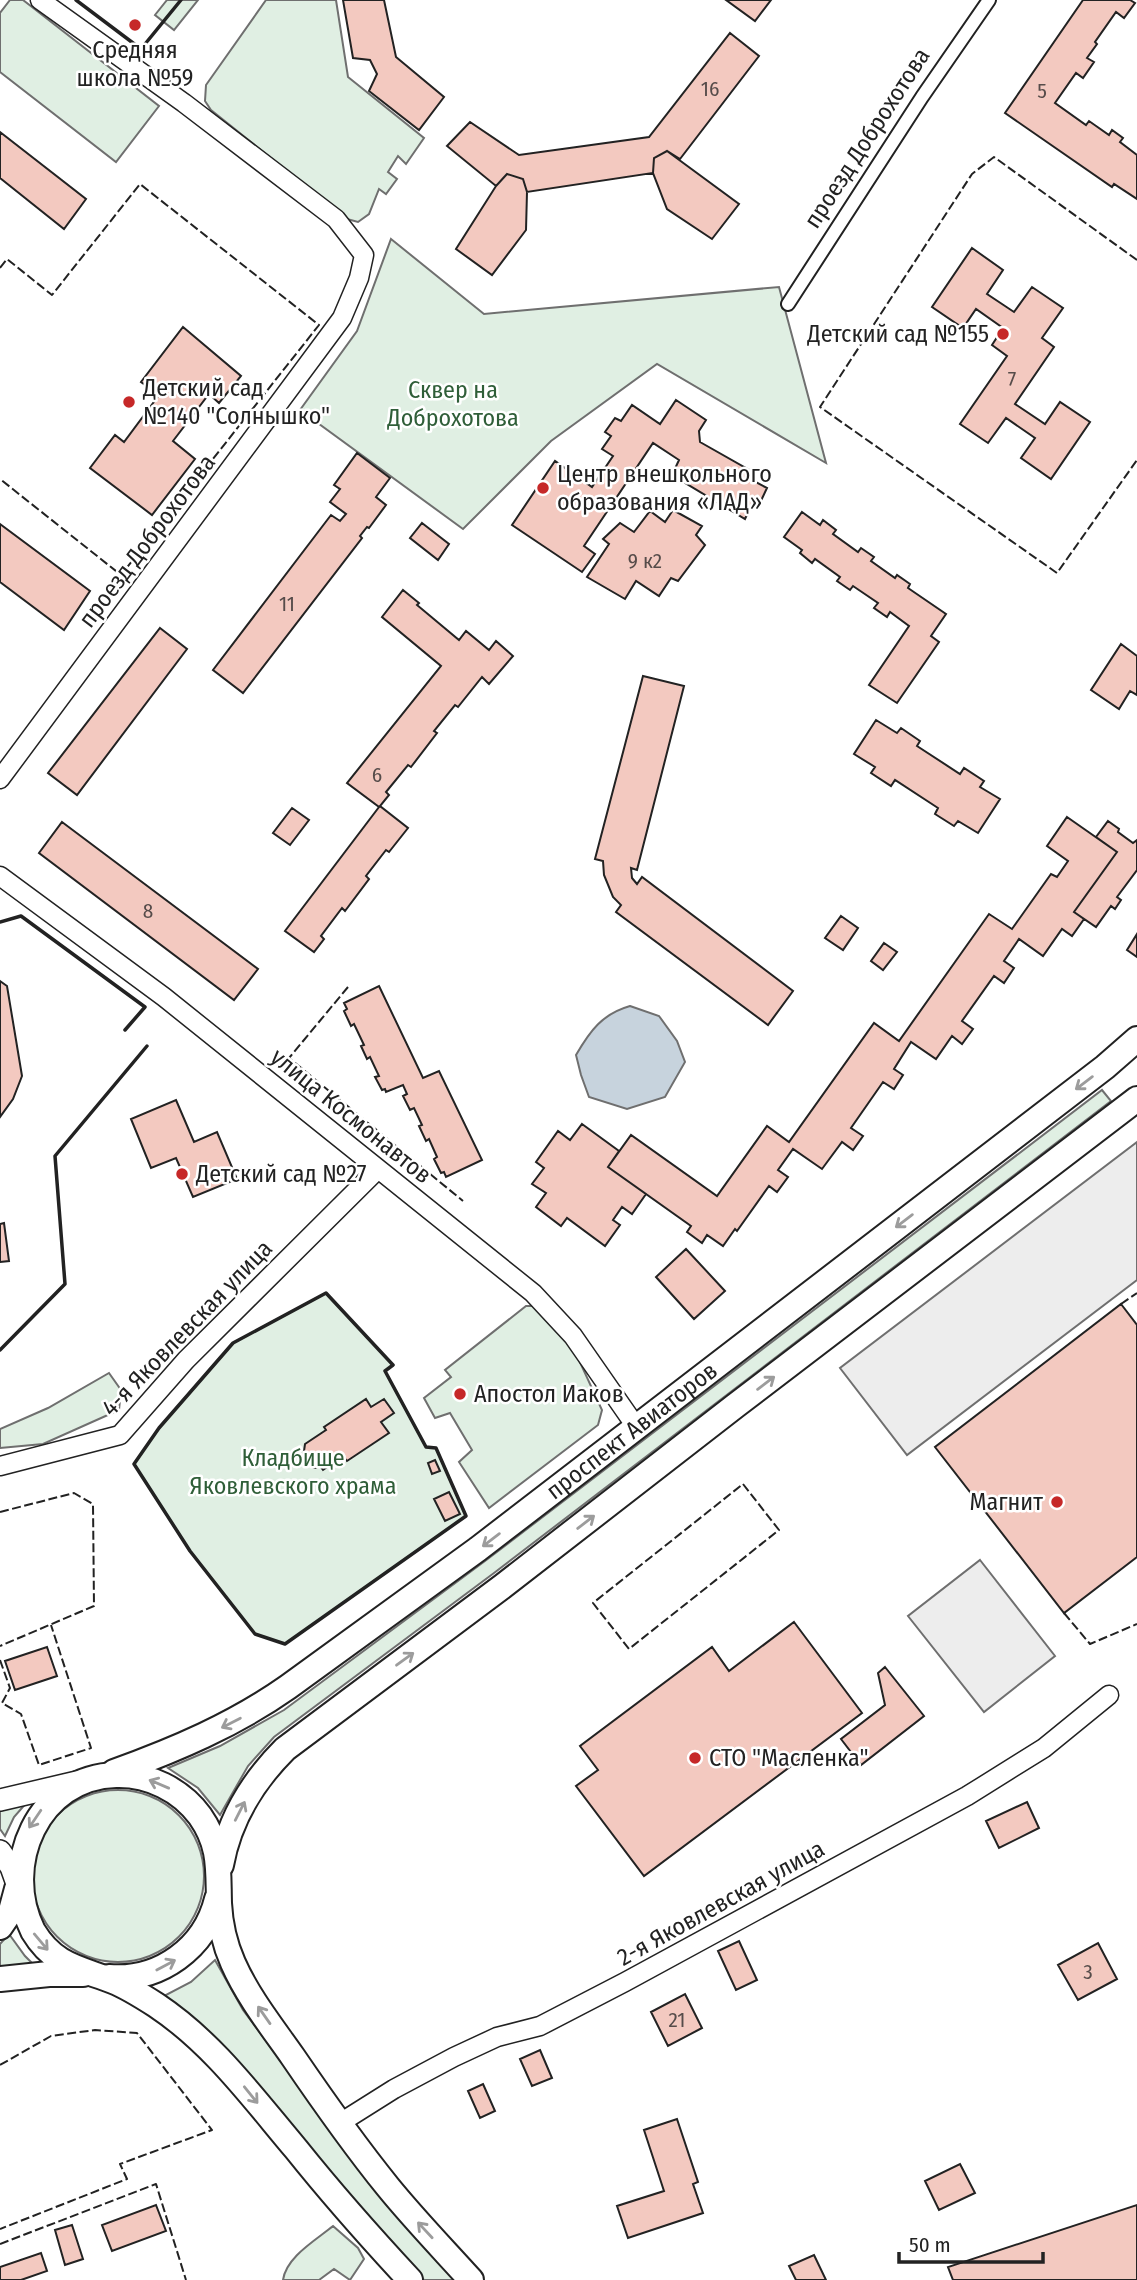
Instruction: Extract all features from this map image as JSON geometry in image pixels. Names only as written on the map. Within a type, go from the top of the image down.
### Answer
[{"type":"main road","name":"проспект Авиаторов","points":[[93,1778],[189,1743],[256,1709],[478,1549],[1137,1040]]},
{"type":"main road","name":"проспект Авиаторов","points":[[220,1882],[228,1839],[238,1814],[261,1775],[285,1749],[503,1586],[1137,1099]]},
{"type":"main road","points":[[0,1927],[11,1912],[17,1885],[19,1855],[30,1825],[53,1799],[67,1789],[93,1778],[118,1775],[139,1777],[159,1783],[187,1801],[209,1830],[215,1845],[224,1934],[238,1973],[255,2002],[340,2123],[402,2203],[471,2280]]},
{"type":"main road","points":[[0,1979],[49,1973],[118,1978],[139,1976],[157,1970],[191,1948],[202,1934],[211,1918],[220,1882]]},
{"type":"main road","points":[[17,1885],[26,1919],[47,1950],[74,1968],[119,1983],[153,2003],[206,2044],[241,2082],[344,2207],[410,2280]]},
{"type":"street","name":"проезд Доброхотова","points":[[0,779],[342,318],[359,278],[364,255],[336,219],[184,103],[40,0]]},
{"type":"street","name":"проезд Доброхотова","points":[[788,304],[922,97],[989,0]]},
{"type":"street","name":"улица Космонавтов","points":[[0,876],[164,997],[515,1278],[548,1307],[573,1336],[637,1428]]},
{"type":"street","name":"4-я Яковлевская улица","points":[[0,1465],[120,1435],[186,1360],[378,1169]]},
{"type":"street","name":"2-я Яковлевская улица","points":[[340,2123],[394,2089],[454,2057],[497,2037],[540,2026],[625,1982],[967,1796],[1044,1748],[1109,1695]]},
{"type":"street","points":[[0,1800],[93,1778]]},
{"type":"street","points":[[0,1851],[11,1867],[17,1885]]},
{"type":"green space","points":[[10,0],[23,0],[159,106],[116,162],[0,72],[0,13]]},
{"type":"green space","points":[[167,0],[198,0],[174,30],[155,15]]},
{"type":"green space","points":[[266,0],[336,0],[348,77],[424,138],[406,164],[398,156],[388,172],[397,179],[386,194],[379,189],[369,214],[358,222],[347,219],[211,110],[205,101],[206,85]]},
{"type":"green space","name":"Сквер на Доброхотова","points":[[391,239],[484,314],[779,287],[826,463],[657,364],[551,441],[463,529],[300,410],[357,331]]},
{"type":"green space","points":[[1102,1090],[1111,1101],[494,1573],[274,1737],[248,1766],[220,1815],[198,1788],[168,1768],[220,1746],[284,1710],[485,1561]]},
{"type":"green space","name":"Кладбище Яковлевского храма","points":[[326,1293],[393,1365],[385,1371],[426,1447],[436,1448],[466,1516],[285,1644],[255,1634],[190,1551],[134,1464],[159,1428],[233,1343]]},
{"type":"green space","points":[[526,1306],[537,1306],[573,1347],[602,1410],[598,1425],[489,1508],[459,1462],[472,1450],[450,1413],[435,1418],[424,1398],[451,1377],[445,1370]]},
{"type":"green space","points":[[109,1373],[121,1390],[119,1410],[43,1444],[0,1448],[0,1429],[48,1408]]},
{"type":"green space","points":[[118,1790],[151,1797],[179,1815],[197,1843],[204,1876],[197,1909],[179,1937],[151,1955],[118,1962],[85,1955],[57,1937],[39,1909],[32,1876],[39,1843],[57,1815],[85,1797]]},
{"type":"green space","points":[[28,1801],[14,1817],[5,1836],[0,1829],[0,1811]]},
{"type":"green space","points":[[9,1934],[35,1966],[0,1969],[0,1944]]},
{"type":"green space","points":[[215,1960],[243,2010],[349,2152],[458,2280],[424,2280],[162,1997],[191,1982]]},
{"type":"green space","points":[[333,2226],[358,2248],[364,2259],[350,2280],[334,2269],[319,2280],[283,2280],[296,2256]]},
{"type":"shaded area","points":[[630,1006],[659,1016],[677,1041],[685,1062],[665,1097],[627,1109],[589,1097],[576,1055],[598,1024],[620,1009]]},
{"type":"shaded area","points":[[1137,1142],[1137,1280],[907,1455],[840,1368]]},
{"type":"shaded area","points":[[980,1560],[1055,1656],[984,1712],[908,1616]]},
{"type":"building","points":[[343,0],[384,0],[396,57],[444,97],[419,130],[369,91],[377,74],[370,60],[353,58]]},
{"type":"building","points":[[726,0],[771,0],[755,21]]},
{"type":"building","points":[[1083,0],[1130,0],[1135,3],[1124,18],[1116,12],[1087,58],[1094,62],[1083,78],[1076,73],[1055,103],[1086,125],[1089,121],[1109,135],[1112,130],[1123,138],[1120,142],[1137,155],[1137,199],[1114,184],[1112,187],[1005,113]]},
{"type":"building","points":[[730,33],[759,56],[680,159],[667,151],[654,158],[653,173],[527,192],[523,179],[507,174],[496,186],[447,146],[470,122],[519,155],[649,137]]},
{"type":"building","points":[[0,132],[86,199],[64,229],[0,178]]},
{"type":"building","points":[[667,151],[739,204],[712,239],[667,209],[653,173],[654,158]]},
{"type":"building","points":[[507,174],[523,179],[527,192],[526,230],[492,275],[456,249],[496,186]]},
{"type":"building","points":[[972,248],[1003,270],[987,294],[1014,312],[1032,287],[1063,308],[1042,338],[1054,347],[1015,404],[1045,424],[1060,402],[1090,422],[1051,479],[1021,458],[1035,438],[1006,418],[988,443],[960,424],[1007,356],[992,345],[1003,328],[976,309],[963,328],[932,307]]},
{"type":"building","points":[[183,327],[241,376],[219,403],[209,394],[173,441],[195,459],[152,515],[90,468],[115,435],[124,442],[159,395],[141,382]]},
{"type":"building","points":[[676,400],[706,420],[699,431],[700,442],[751,471],[748,478],[767,488],[758,507],[752,504],[745,519],[672,475],[679,460],[653,443],[584,546],[595,554],[582,572],[512,525],[555,461],[592,487],[613,456],[602,449],[611,436],[605,432],[615,418],[621,421],[632,405],[660,424]]},
{"type":"building","points":[[357,453],[390,478],[376,497],[386,505],[243,693],[213,670],[331,515],[340,521],[346,514],[330,502],[340,489],[334,485]]},
{"type":"building","points":[[673,510],[702,526],[696,535],[705,545],[678,581],[671,578],[659,596],[636,581],[625,599],[587,577],[609,544],[603,539],[620,523],[634,532],[650,511],[665,522]]},
{"type":"building","points":[[802,512],[820,525],[823,520],[836,530],[833,534],[858,552],[861,548],[874,557],[871,561],[895,578],[897,575],[910,584],[908,588],[946,614],[931,636],[939,642],[897,703],[869,685],[909,626],[890,612],[887,617],[874,608],[878,603],[853,586],[850,590],[837,581],[840,577],[815,559],[812,563],[800,553],[802,550],[784,537]]},
{"type":"building","points":[[422,523],[449,544],[438,560],[410,538]]},
{"type":"building","points":[[0,524],[90,591],[64,630],[0,582]]},
{"type":"building","points":[[403,590],[459,640],[466,631],[489,650],[496,641],[513,656],[489,684],[482,677],[458,707],[455,705],[411,767],[408,765],[386,792],[389,795],[380,806],[408,828],[366,876],[369,879],[345,911],[342,908],[321,936],[324,939],[314,952],[285,931],[379,807],[347,783],[441,666],[382,617]]},
{"type":"building","points":[[160,628],[187,649],[77,795],[48,773]]},
{"type":"building","points":[[1121,644],[1137,656],[1137,695],[1130,691],[1119,709],[1091,690]]},
{"type":"building","points":[[643,676],[684,686],[637,870],[631,868],[632,878],[637,884],[642,877],[793,991],[768,1025],[616,912],[621,905],[613,897],[604,875],[603,861],[595,859]]},
{"type":"building","points":[[876,720],[897,733],[901,728],[920,741],[917,746],[960,774],[964,768],[984,781],[980,787],[1000,799],[978,833],[958,821],[954,826],[935,814],[938,808],[895,780],[891,786],[871,773],[875,767],[854,754]]},
{"type":"building","points":[[292,808],[309,820],[290,845],[273,833]]},
{"type":"building","points":[[1067,817],[1117,852],[1074,912],[1084,919],[1072,936],[1062,929],[1043,956],[1019,939],[1004,961],[1014,968],[1004,983],[994,976],[962,1021],[973,1029],[962,1044],[952,1036],[936,1059],[911,1042],[894,1069],[903,1075],[894,1089],[883,1082],[851,1128],[863,1136],[853,1150],[842,1142],[822,1169],[793,1149],[778,1170],[788,1177],[777,1192],[769,1186],[723,1246],[707,1235],[702,1243],[687,1232],[691,1226],[608,1167],[631,1135],[717,1196],[767,1126],[789,1142],[874,1023],[899,1041],[989,914],[1012,929],[1051,874],[1057,877],[1068,861],[1047,846]]},
{"type":"building","points":[[1108,821],[1133,843],[1137,840],[1137,870],[1117,897],[1121,900],[1115,909],[1111,906],[1096,927],[1074,912],[1117,852],[1096,837]]},
{"type":"building","points":[[62,822],[258,969],[234,1000],[39,853]]},
{"type":"building","points":[[841,916],[858,928],[843,950],[825,938]]},
{"type":"building","points":[[1137,934],[1137,957],[1127,950]]},
{"type":"building","points":[[884,943],[897,952],[883,970],[871,961]]},
{"type":"building","points":[[0,981],[7,986],[22,1076],[13,1099],[0,1117]]},
{"type":"building","points":[[379,986],[423,1078],[439,1071],[482,1160],[446,1177],[434,1159],[437,1157],[429,1139],[426,1141],[414,1108],[410,1110],[403,1096],[407,1094],[403,1085],[386,1092],[385,1089],[382,1090],[375,1077],[379,1076],[370,1057],[367,1059],[354,1024],[351,1026],[344,1011],[347,1009],[344,1003]]},
{"type":"building","points":[[176,1100],[194,1142],[217,1132],[237,1179],[193,1197],[176,1158],[151,1168],[131,1119]]},
{"type":"building","points":[[582,1124],[619,1151],[608,1167],[646,1194],[632,1214],[622,1207],[613,1220],[620,1225],[605,1246],[567,1218],[561,1226],[536,1207],[546,1193],[532,1184],[544,1168],[536,1162],[558,1131],[570,1140]]},
{"type":"building","points":[[4,1223],[9,1261],[0,1262],[0,1224]]},
{"type":"building","points":[[686,1249],[725,1291],[694,1319],[656,1277]]},
{"type":"building","name":"Магнит","points":[[1121,1304],[1137,1325],[1137,1557],[1064,1613],[935,1447]]},
{"type":"building","points":[[366,1399],[371,1407],[384,1399],[394,1413],[381,1422],[389,1433],[347,1461],[343,1456],[323,1470],[320,1466],[315,1468],[305,1464],[305,1444],[326,1430],[324,1427]]},
{"type":"building","points":[[435,1460],[440,1471],[432,1474],[428,1463]]},
{"type":"building","points":[[449,1492],[460,1514],[445,1521],[434,1499]]},
{"type":"building","name":"СТО \"Масленка\"","points":[[794,1622],[862,1713],[644,1876],[576,1786],[598,1770],[580,1746],[712,1647],[729,1671]]},
{"type":"building","points":[[47,1647],[57,1676],[15,1690],[5,1661]]},
{"type":"building","points":[[885,1667],[924,1716],[861,1765],[841,1739],[885,1705],[878,1673]]},
{"type":"building","points":[[1027,1802],[1039,1828],[999,1848],[986,1821]]},
{"type":"building","points":[[739,1941],[757,1980],[736,1990],[718,1951]]},
{"type":"building","points":[[1098,1943],[1117,1979],[1078,2000],[1058,1965]]},
{"type":"building","points":[[685,1994],[702,2028],[668,2046],[651,2012]]},
{"type":"building","points":[[540,2050],[552,2078],[532,2086],[520,2059]]},
{"type":"building","points":[[483,2084],[495,2111],[480,2118],[468,2091]]},
{"type":"building","points":[[677,2119],[698,2182],[693,2184],[703,2213],[628,2238],[617,2206],[664,2191],[644,2130]]},
{"type":"building","points":[[960,2164],[975,2193],[939,2210],[925,2181]]},
{"type":"building","points":[[156,2205],[166,2231],[112,2251],[102,2225]]},
{"type":"building","points":[[1137,2205],[1137,2280],[953,2280],[948,2267]]},
{"type":"building","points":[[72,2225],[83,2259],[65,2265],[55,2230]]},
{"type":"building","points":[[41,2253],[47,2271],[21,2280],[0,2280],[0,2267]]},
{"type":"building","points":[[814,2255],[826,2280],[796,2280],[789,2266]]},
{"type":"fence","points":[[1137,260],[994,157],[972,174],[820,407],[1057,573],[1137,460]]},
{"type":"fence","points":[[0,268],[7,259],[52,295],[140,184],[319,325],[121,575],[0,479]]},
{"type":"fence","points":[[348,987],[289,1058],[463,1201]]},
{"type":"fence","points":[[1121,1304],[1137,1293]]},
{"type":"fence","points":[[743,1484],[779,1530],[629,1649],[593,1603],[743,1484]]},
{"type":"fence","points":[[0,1512],[74,1493],[93,1504],[94,1606],[0,1646]]},
{"type":"fence","points":[[1064,1613],[1090,1644],[1137,1624]]},
{"type":"fence","points":[[0,1660],[10,1688],[2,1703],[21,1714],[39,1765],[91,1748],[51,1625]]},
{"type":"fence","points":[[0,2065],[51,2036],[95,2030],[137,2033],[212,2130],[120,2164],[127,2179],[0,2229]]},
{"type":"fence","points":[[0,2244],[156,2184],[186,2280]]},
{"type":"wall","points":[[76,0],[141,49],[181,0]]},
{"type":"wall","points":[[0,922],[21,916],[145,1007],[125,1030]]},
{"type":"wall","points":[[0,1350],[65,1284],[55,1156],[147,1046]]},
{"type":"wall","points":[[326,1293],[393,1365],[385,1371],[426,1447],[436,1448],[466,1516],[285,1644],[255,1634],[190,1551],[134,1464],[159,1428],[233,1343],[326,1293]]},
{"type":"place","name":"Средняя школа №59","points":[[135,25]]},
{"type":"place","name":"Детский сад №155","points":[[1003,334]]},
{"type":"place","name":"Детский сад №140 \"Солнышко\"","points":[[129,402]]},
{"type":"place","name":"Центр внешкольного образования «ЛАД»","points":[[543,488]]},
{"type":"place","name":"Детский сад №27","points":[[182,1174]]},
{"type":"place","name":"Апостол Иаков","points":[[460,1394]]},
{"type":"place","name":"Магнит","points":[[1057,1502]]},
{"type":"place","name":"СТО \"Масленка\"","points":[[695,1758]]}]
